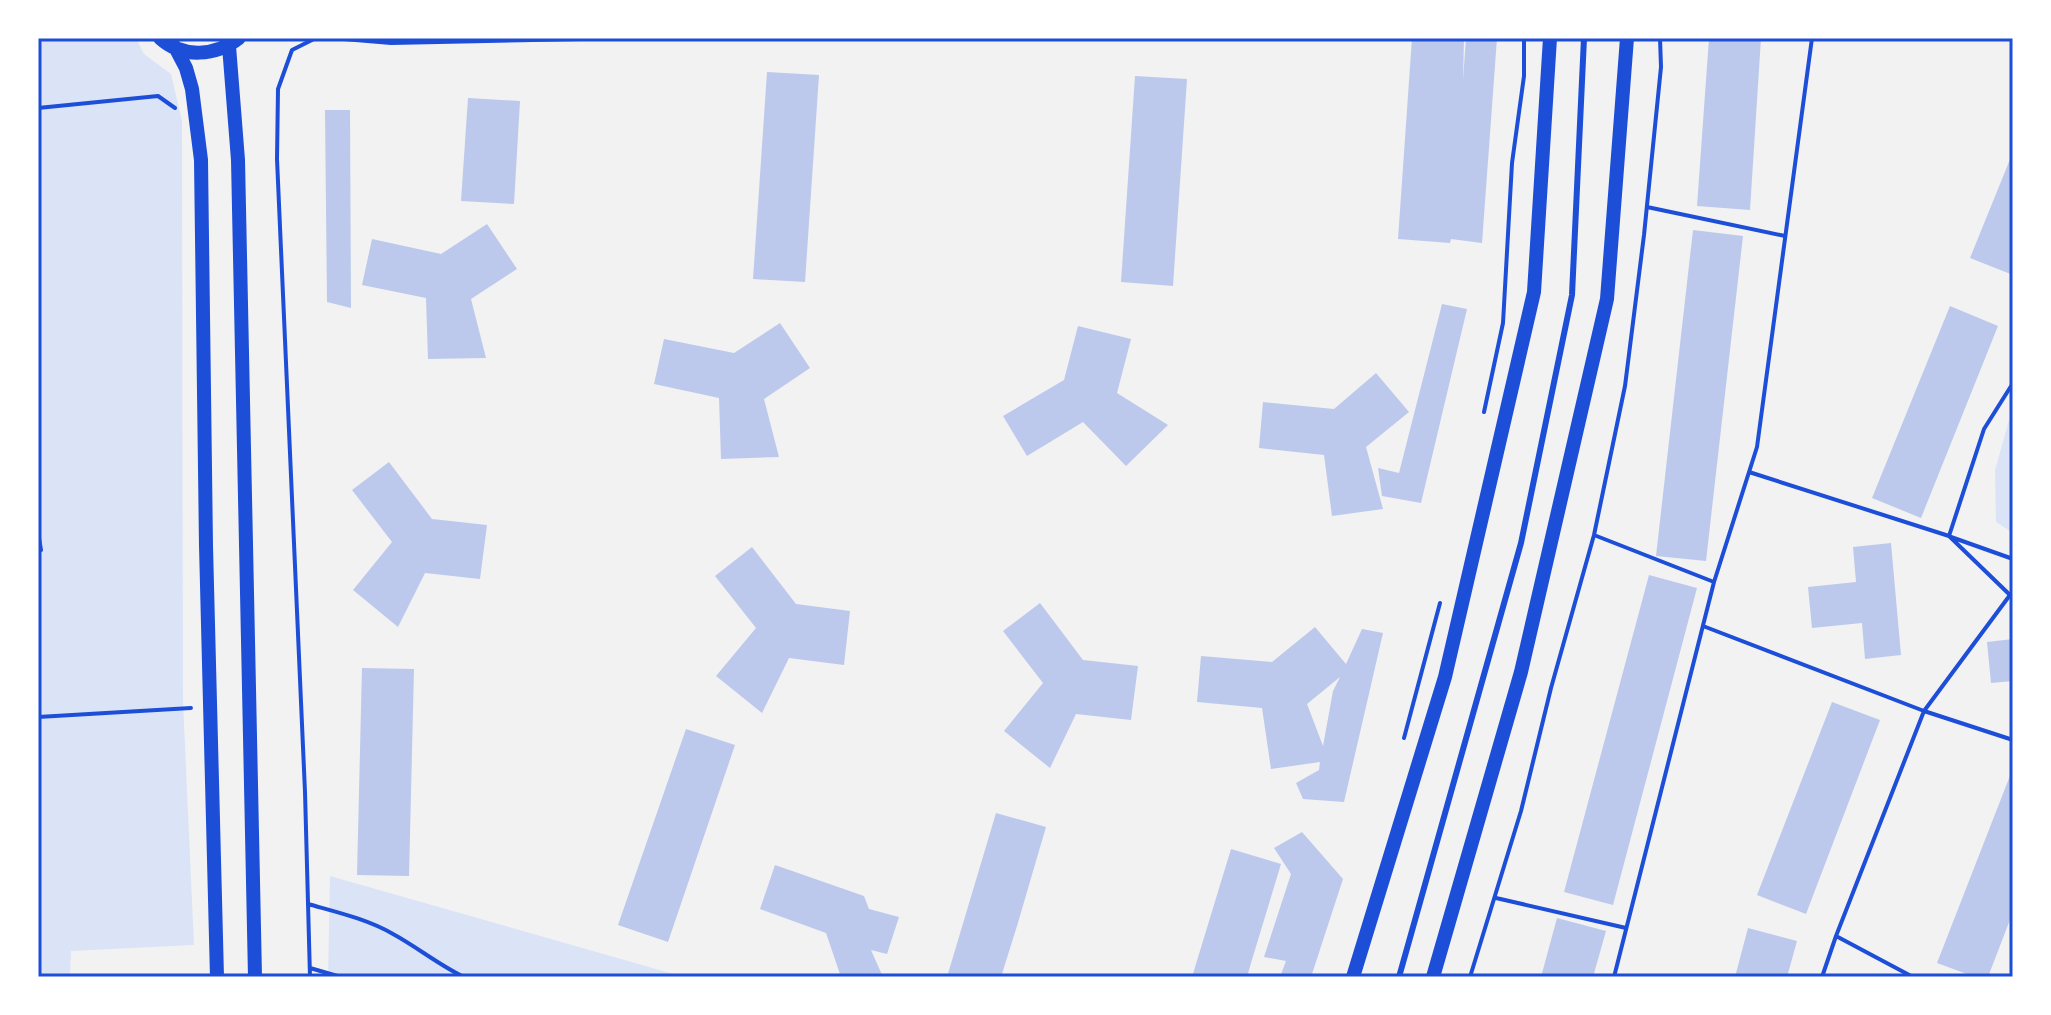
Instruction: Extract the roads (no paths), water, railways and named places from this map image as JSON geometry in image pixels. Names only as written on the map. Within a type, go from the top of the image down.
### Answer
[{"type":"street","points":[[160,38],[187,52],[208,53],[234,42],[255,977]]},
{"type":"street","points":[[1353,977],[1445,677],[1534,292],[1550,38]]},
{"type":"street","points":[[1433,977],[1521,672],[1607,299],[1627,38]]},
{"type":"street","points":[[175,47],[192,89],[201,160],[207,589],[217,977]]},
{"type":"lane","points":[[1399,977],[1521,543],[1572,295],[1584,38]]}]
